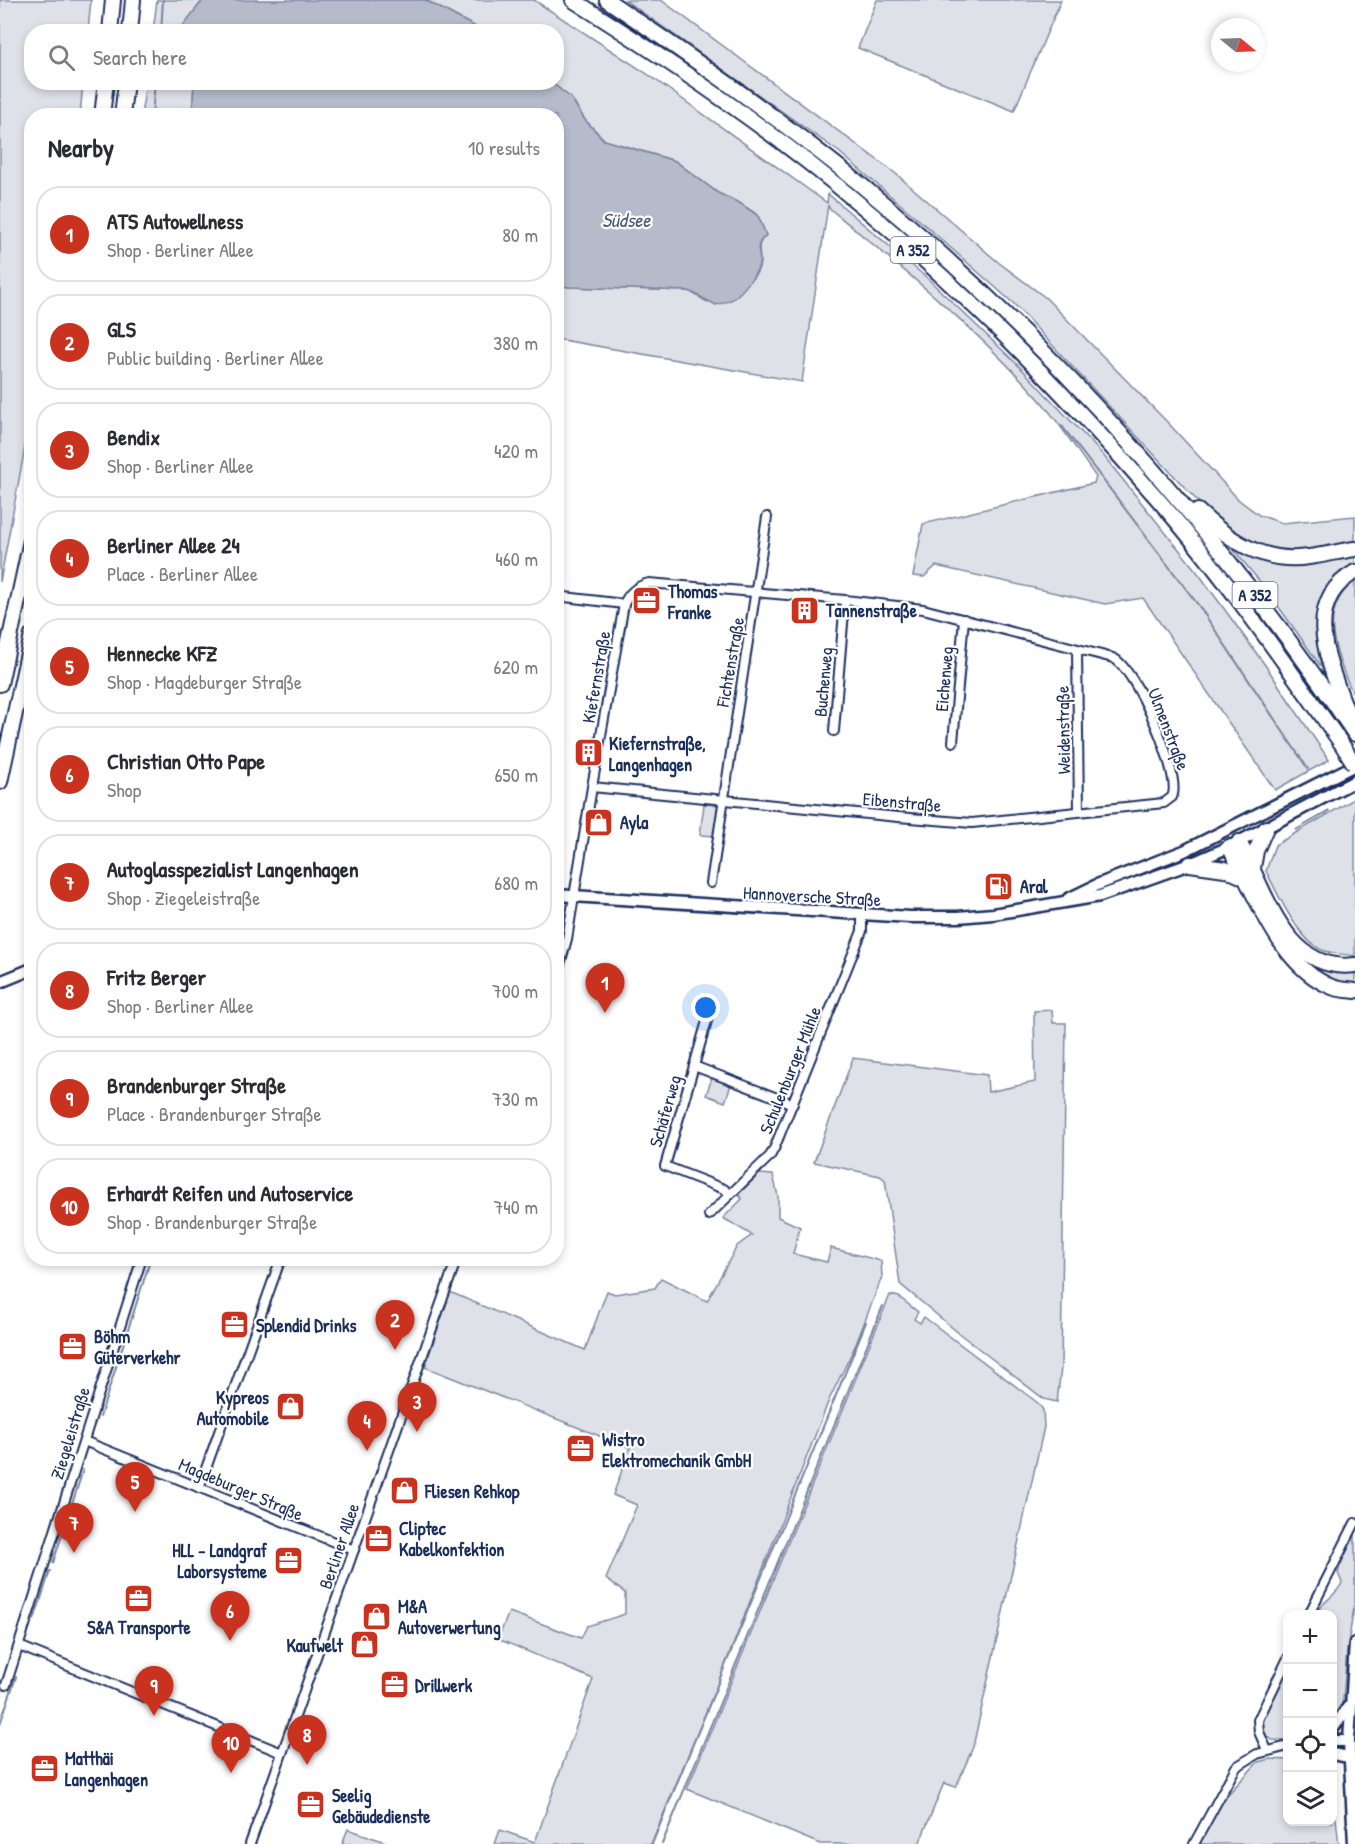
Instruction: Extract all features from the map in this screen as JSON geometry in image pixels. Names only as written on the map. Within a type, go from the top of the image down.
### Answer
[{"type":"highway","points":[[111,24],[113,0]]},
{"type":"highway","points":[[131,24],[133,0]]},
{"type":"highway","name":"A 352","points":[[573,0],[667,60],[810,164],[923,259],[996,326],[1084,416],[1157,498],[1271,643],[1355,765]]},
{"type":"highway","name":"A 352","points":[[607,0],[743,93],[861,185],[937,250],[1006,314],[1147,461],[1218,546],[1285,634],[1355,734]]},
{"type":"highway","points":[[103,108],[105,90]]},
{"type":"highway","points":[[123,108],[125,90]]},
{"type":"highway","points":[[1147,461],[1163,470],[1213,526],[1250,549],[1268,556],[1288,559],[1309,558],[1355,549]]},
{"type":"highway","points":[[1355,572],[1337,586],[1326,604],[1322,629],[1327,655],[1355,734]]},
{"type":"highway","points":[[0,684],[24,573]]},
{"type":"highway","points":[[0,782],[24,672]]},
{"type":"highway","points":[[1266,828],[1256,851],[1250,874],[1273,930],[1292,959],[1311,976],[1333,988],[1355,991]]},
{"type":"highway","points":[[1234,844],[1281,926],[1300,950],[1311,958],[1334,966],[1355,965]]},
{"type":"highway","points":[[1190,864],[1250,874]]},
{"type":"main road","name":"Hannoversche Straße","points":[[1065,901],[1097,885],[1184,851],[1355,765]]},
{"type":"main road","name":"Hannoversche Straße","points":[[564,895],[862,915],[958,917],[1009,912],[1100,896],[1190,864],[1266,828],[1355,781]]},
{"type":"main road","points":[[1228,830],[1234,844]]},
{"type":"main road","points":[[0,982],[24,972]]},
{"type":"main road","points":[[1354,1844],[1349,1741],[1355,1643]]},
{"type":"main road","points":[[1337,1723],[1350,1704]]},
{"type":"main road","points":[[1337,1741],[1349,1741]]},
{"type":"main road","points":[[1337,1755],[1349,1757]]},
{"type":"street","name":"Fichtenstraße","points":[[711,883],[767,517]]},
{"type":"street","points":[[564,597],[624,604],[633,591],[650,584],[845,600],[922,609],[1077,649]]},
{"type":"street","name":"Buchenweg","points":[[834,731],[845,600]]},
{"type":"street","name":"Kiefernstraße","points":[[574,896],[624,604]]},
{"type":"street","name":"Eichenweg","points":[[953,742],[964,619]]},
{"type":"street","name":"Ulmenstraße","points":[[1077,649],[1113,658],[1125,667],[1149,708],[1175,786],[1172,797],[1164,803],[1079,811]]},
{"type":"street","name":"Weidenstraße","points":[[1077,649],[1079,811]]},
{"type":"street","name":"Eibenstraße","points":[[592,787],[972,823],[1079,811]]},
{"type":"street","points":[[564,950],[574,896]]},
{"type":"street","name":"Schulenburger Mühle","points":[[709,1215],[770,1156],[861,931],[862,915]]},
{"type":"street","name":"Schäferweg","points":[[709,1014],[665,1166],[724,1189],[730,1194]]},
{"type":"street","name":"Schäferweg","points":[[694,1066],[792,1104]]},
{"type":"street","name":"Ziegeleistraße","points":[[6,1685],[139,1266]]},
{"type":"street","points":[[199,1488],[278,1266]]},
{"type":"street","name":"Berliner Allee","points":[[250,1844],[454,1266]]},
{"type":"street","name":"Magdeburger Straße","points":[[84,1441],[354,1550]]},
{"type":"street","points":[[1311,1610],[1355,1523]]},
{"type":"street","points":[[19,1646],[282,1753]]},
{"type":"street","points":[[1267,1750],[1259,1732],[1258,1720],[1284,1664]]},
{"type":"street","points":[[1194,1844],[1236,1767],[1245,1760],[1267,1750],[1283,1747]]},
{"type":"shaded area","points":[[0,0],[91,0],[89,24],[24,24],[24,90],[82,90],[81,108],[24,108],[24,453],[0,582]]},
{"type":"shaded area","points":[[157,0],[203,0],[184,24],[154,24]]},
{"type":"shaded area","points":[[425,0],[534,0],[646,73],[827,203],[828,194],[927,278],[1020,367],[1103,455],[1198,573],[1265,665],[1329,760],[1275,790],[1143,598],[1105,604],[936,566],[924,577],[913,576],[923,524],[1094,483],[1096,477],[1054,418],[1015,373],[938,299],[828,205],[802,382],[564,340],[564,286],[689,291],[707,302],[741,287],[755,276],[759,269],[760,244],[766,235],[758,215],[718,193],[675,161],[605,140],[585,120],[571,98],[561,90],[564,90],[564,24],[470,24]]},
{"type":"shaded area","points":[[625,0],[661,0],[895,173],[998,262],[1046,298],[1170,425],[1239,500],[1259,515],[1282,523],[1355,516],[1355,543],[1304,551],[1278,551],[1248,542],[1217,522],[1013,303],[926,226],[839,152]]},
{"type":"shaded area","points":[[877,0],[1061,0],[1014,111],[858,48]]},
{"type":"shaded area","points":[[145,90],[194,90],[192,108],[142,108]]},
{"type":"shaded area","points":[[1234,546],[1248,553],[1355,552],[1355,566],[1340,576],[1325,593],[1317,615],[1317,637],[1327,671],[1325,672],[1266,589],[1232,548]]},
{"type":"shaded area","points":[[1355,580],[1355,696],[1340,662],[1334,639],[1333,618],[1339,598]]},
{"type":"shaded area","points":[[1354,799],[1355,956],[1322,950],[1313,945],[1297,927],[1266,871],[1275,845]]},
{"type":"shaded area","points":[[704,804],[718,805],[715,836],[700,835]]},
{"type":"shaded area","points":[[1217,841],[1226,843],[1192,859],[1112,887],[1116,882]]},
{"type":"shaded area","points":[[1291,946],[1355,971],[1355,987],[1339,986],[1302,964]]},
{"type":"shaded area","points":[[1052,1010],[1053,1023],[1066,1023],[1061,1368],[1057,1402],[1044,1399],[900,1284],[885,1180],[880,1176],[814,1162],[853,1058],[987,1075],[988,1092],[1035,1082],[1034,1011]]},
{"type":"shaded area","points":[[712,1078],[731,1085],[725,1102],[706,1095]]},
{"type":"shaded area","points":[[759,1174],[773,1175],[778,1196],[778,1217],[800,1227],[793,1254],[827,1262],[831,1248],[881,1261],[882,1277],[856,1344],[829,1400],[715,1691],[651,1844],[495,1844],[500,1830],[535,1842],[593,1679],[498,1639],[509,1612],[581,1638],[587,1626],[625,1614],[625,1593],[606,1579],[637,1505],[613,1495],[630,1448],[425,1367],[450,1292],[585,1350],[607,1291],[615,1294],[655,1288],[661,1278],[707,1301],[737,1246],[752,1235],[723,1218],[742,1199],[738,1194]]},
{"type":"shaded area","points":[[890,1295],[899,1297],[918,1312],[914,1319],[920,1323],[924,1317],[1038,1403],[1043,1410],[1044,1427],[973,1747],[956,1787],[944,1783],[919,1844],[820,1844],[687,1789]]},
{"type":"shaded area","points":[[1355,1534],[1355,1602],[1347,1649],[1343,1699],[1337,1717],[1337,1610],[1318,1610],[1342,1583],[1338,1573]]},
{"type":"shaded area","points":[[1283,1676],[1283,1741],[1272,1740],[1264,1733],[1263,1718]]},
{"type":"shaded area","points":[[1270,1759],[1283,1760],[1283,1826],[1337,1826],[1339,1844],[1199,1844],[1218,1805],[1258,1762]]},
{"type":"shaded area","points":[[348,1829],[391,1844],[342,1844]]},
{"type":"water","points":[[203,0],[425,0],[470,24],[184,24]]},
{"type":"water","name":"Südsee","points":[[194,90],[561,90],[571,98],[585,120],[604,140],[675,161],[718,193],[741,204],[758,216],[766,235],[758,246],[760,260],[758,269],[737,295],[716,305],[689,291],[564,286],[564,108],[192,108]]},
{"type":"waterway","points":[[162,24],[163,0]]},
{"type":"waterway","points":[[153,108],[154,90]]},
{"type":"waterway","points":[[1062,426],[1199,606],[1308,769]]},
{"type":"waterway","points":[[1296,830],[1329,811]]},
{"type":"waterway","points":[[100,1417],[148,1266]]},
{"type":"waterway","points":[[662,1844],[883,1306]]},
{"type":"waterway","points":[[652,1844],[866,1322]]},
{"type":"waterway","points":[[53,1563],[83,1470]]},
{"type":"waterway","points":[[34,1620],[50,1571]]},
{"type":"waterway","points":[[0,1724],[16,1677]]},
{"type":"place","name":"Thomas Franke","points":[[647,601]]},
{"type":"place","name":"Tannenstraße","points":[[805,610]]},
{"type":"place","name":"Kiefernstraße, Langenhagen","points":[[588,753]]},
{"type":"place","name":"Ayla","points":[[599,822]]},
{"type":"place","name":"Aral","points":[[999,886]]},
{"type":"place","name":"ATS Autowellness","points":[[605,1013]]},
{"type":"place","name":"Splendid Drinks","points":[[235,1325]]},
{"type":"place","name":"Böhm Güterverkehr","points":[[73,1346]]},
{"type":"place","name":"GLS","points":[[395,1350]]},
{"type":"place","name":"Kypreos Automobile","points":[[290,1407]]},
{"type":"place","name":"Bendix","points":[[417,1432]]},
{"type":"place","name":"Wistro Elektromechanik GmbH","points":[[581,1449]]},
{"type":"place","name":"Berliner Allee 24","points":[[367,1451]]},
{"type":"place","name":"Fliesen Rehkop","points":[[404,1491]]},
{"type":"place","name":"Hennecke KFZ","points":[[135,1512]]},
{"type":"place","name":"Cliptec Kabelkonfektion","points":[[378,1538]]},
{"type":"place","name":"Autoglasspezialist Langenhagen","points":[[74,1553]]},
{"type":"place","name":"HLL - Landgraf Laborsysteme","points":[[288,1560]]},
{"type":"place","name":"S&A Transporte","points":[[139,1598]]},
{"type":"place","name":"M&A Autoverwertung","points":[[377,1616]]},
{"type":"place","name":"Christian Otto Pape","points":[[230,1641]]},
{"type":"place","name":"Kaufwelt","points":[[364,1645]]},
{"type":"place","name":"Drillwerk","points":[[394,1685]]},
{"type":"place","name":"Brandenburger Straße","points":[[154,1716]]},
{"type":"place","name":"Fritz Berger","points":[[307,1765]]},
{"type":"place","name":"Matthäi Langenhagen","points":[[44,1768]]},
{"type":"place","name":"Erhardt Reifen und Autoservice","points":[[231,1773]]},
{"type":"place","name":"Seelig Gebäudedienste","points":[[311,1805]]}]
